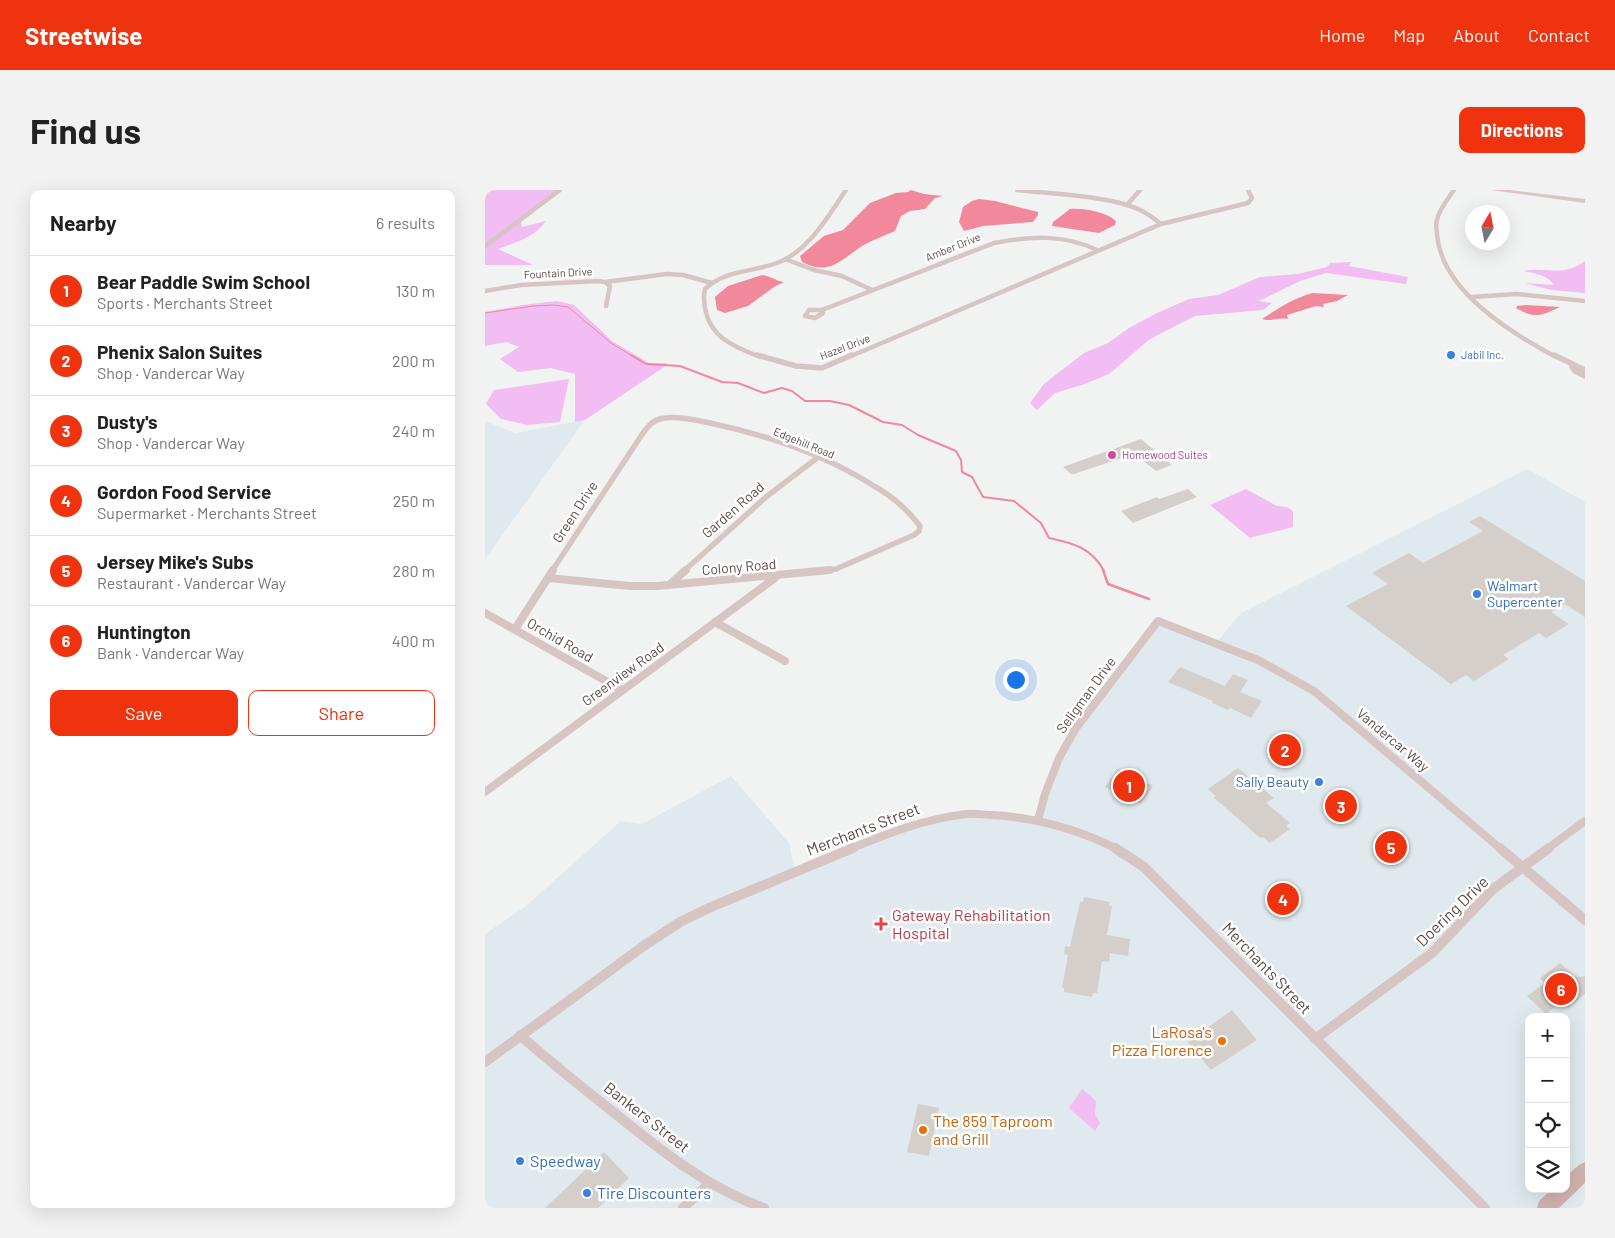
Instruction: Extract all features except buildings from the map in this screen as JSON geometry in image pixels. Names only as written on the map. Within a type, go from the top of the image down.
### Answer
[{"type":"main road","points":[[1494,190],[1585,201]]},
{"type":"main road","points":[[1518,190],[1585,197]]},
{"type":"main road","points":[[1570,1185],[1585,1171]]},
{"type":"main road","points":[[1546,1208],[1562,1193]]},
{"type":"street","points":[[485,246],[561,190]]},
{"type":"street","points":[[605,282],[667,274],[683,274],[712,283],[722,277],[785,260],[798,251],[846,190]]},
{"type":"street","points":[[1017,190],[1081,197],[1127,205],[1143,211],[1161,224]]},
{"type":"street","points":[[1127,205],[1140,190]]},
{"type":"street","name":"Hazel Drive","points":[[712,283],[703,293],[707,316],[712,329],[723,340],[755,354],[788,364],[803,368],[821,368],[1161,224],[1248,203],[1252,198],[1248,190]]},
{"type":"street","points":[[1454,190],[1437,218],[1436,236],[1440,254],[1454,278],[1471,297],[1516,332],[1571,365],[1585,370]]},
{"type":"street","name":"Amber Drive","points":[[822,310],[982,246],[1004,240],[1068,240],[1087,244],[1097,250]]},
{"type":"street","points":[[785,260],[814,270],[842,276],[872,290]]},
{"type":"street","name":"Fountain Drive","points":[[485,291],[521,285],[590,280],[605,282],[610,286],[611,289],[606,306]]},
{"type":"street","points":[[1471,297],[1517,294],[1585,301]]},
{"type":"street","points":[[1571,365],[1575,371],[1585,376]]},
{"type":"street","name":"Edgehill Road","points":[[663,418],[677,417],[706,422],[767,438],[817,458],[875,486],[911,513],[920,526]]},
{"type":"street","name":"Green Drive","points":[[515,629],[576,530],[620,467],[653,421],[663,418]]},
{"type":"street","name":"Garden Road","points":[[669,585],[767,497],[817,458]]},
{"type":"street","name":"Colony Road","points":[[548,578],[631,586],[669,585],[837,569],[914,535],[919,531],[920,526]]},
{"type":"street","name":"Greenview Road","points":[[485,792],[777,576]]},
{"type":"street","name":"Orchid Road","points":[[485,613],[623,690]]},
{"type":"street","name":"Seligman Drive","points":[[1038,820],[1045,794],[1059,758],[1075,728],[1158,621]]},
{"type":"street","name":"Vandercar Way","points":[[1158,621],[1290,675],[1317,693],[1585,920]]},
{"type":"street","points":[[715,622],[785,661]]},
{"type":"street","name":"Merchants Street","points":[[485,1062],[645,945],[680,922],[711,907],[891,832],[923,822],[968,814],[1038,820],[1091,836],[1117,849],[1144,867],[1485,1208]]},
{"type":"street","name":"Doering Drive","points":[[1315,1039],[1432,953],[1481,899],[1585,821]]},
{"type":"street","name":"Bankers Street","points":[[520,1036],[547,1060],[685,1168],[709,1184],[764,1208]]},
{"type":"street","points":[[683,1208],[709,1184]]},
{"type":"shaded area","points":[[485,190],[560,190],[520,219],[522,227],[546,221],[536,232],[498,249],[533,265],[485,265]]},
{"type":"shaded area","points":[[911,190],[924,194],[943,196],[935,198],[925,209],[910,211],[901,216],[895,231],[862,246],[834,265],[820,268],[802,262],[800,256],[824,236],[843,230],[870,203],[896,193]]},
{"type":"shaded area","points":[[979,199],[1038,212],[1038,215],[1033,222],[983,226],[964,231],[959,222],[963,207]]},
{"type":"shaded area","points":[[1070,209],[1082,209],[1101,213],[1116,221],[1115,225],[1099,233],[1052,226],[1053,222]]},
{"type":"shaded area","points":[[1585,261],[1585,293],[1551,290],[1525,283],[1554,285],[1544,277],[1523,271],[1569,269]]},
{"type":"shaded area","points":[[1351,262],[1349,266],[1408,277],[1406,284],[1326,273],[1300,281],[1259,301],[1272,303],[1263,310],[1195,316],[1150,339],[1109,374],[1055,393],[1037,410],[1030,403],[1044,384],[1084,353],[1108,343],[1129,328],[1157,313],[1189,299],[1218,295],[1260,277],[1298,274],[1327,267],[1330,263]]},
{"type":"shaded area","points":[[762,275],[784,282],[748,306],[725,313],[717,310],[715,297],[728,286]]},
{"type":"shaded area","points":[[1312,293],[1348,295],[1337,301],[1323,304],[1324,307],[1316,306],[1287,315],[1288,319],[1262,319],[1292,301]]},
{"type":"shaded area","points":[[557,301],[574,305],[612,341],[649,363],[667,363],[667,365],[585,420],[575,422],[575,374],[551,368],[518,372],[500,359],[519,347],[506,342],[485,346],[485,312]]},
{"type":"shaded area","points":[[1517,306],[1560,307],[1538,315],[1528,314],[1516,308]]},
{"type":"shaded area","points":[[569,379],[560,422],[527,425],[501,419],[486,404],[494,390]]},
{"type":"shaded area","points":[[585,420],[485,559],[485,421],[515,433]]},
{"type":"shaded area","points":[[1528,469],[1585,502],[1585,1208],[485,1208],[485,934],[526,906],[621,821],[642,824],[731,776],[789,843],[795,871],[891,832],[968,814],[1038,820],[1059,758],[1158,621],[1216,643],[1241,613]]},
{"type":"shaded area","points":[[1246,489],[1277,506],[1287,507],[1293,511],[1293,527],[1250,538],[1210,505]]},
{"type":"shaded area","points":[[1082,1089],[1096,1101],[1095,1114],[1100,1123],[1095,1131],[1069,1108]]},
{"type":"waterway","points":[[485,313],[533,306],[554,305],[568,307],[611,343],[634,357]]},
{"type":"waterway","points":[[631,355],[646,364],[680,366],[722,382],[738,383],[764,393],[782,388],[792,391],[805,401],[830,401],[849,405],[883,422],[902,425],[918,435],[956,451],[961,460],[962,472],[972,477],[983,497],[1014,501],[1041,523],[1049,538],[1066,542],[1088,552],[1104,571]]},
{"type":"waterway","points":[[1103,570],[1108,584],[1149,599]]},
{"type":"place","name":"Jabil Inc.","points":[[1451,355]]},
{"type":"place","name":"Homewood Suites","points":[[1112,455]]},
{"type":"place","name":"Walmart Supercenter","points":[[1477,594]]},
{"type":"place","name":"Phenix Salon Suites","points":[[1285,750]]},
{"type":"place","name":"Sally Beauty","points":[[1319,782]]},
{"type":"place","name":"Bear Paddle Swim School","points":[[1129,786]]},
{"type":"place","name":"Dusty's","points":[[1341,806]]},
{"type":"place","name":"Jersey Mike's Subs","points":[[1391,847]]},
{"type":"place","name":"Gordon Food Service","points":[[1283,899]]},
{"type":"place","name":"Gateway Rehabilitation Hospital","points":[[881,924]]},
{"type":"place","name":"Huntington","points":[[1561,989]]},
{"type":"place","name":"LaRosa's Pizza Florence","points":[[1222,1041]]},
{"type":"place","name":"The 859 Taproom and Grill","points":[[923,1130]]},
{"type":"place","name":"Speedway","points":[[520,1161]]},
{"type":"place","name":"Tire Discounters","points":[[587,1193]]}]
